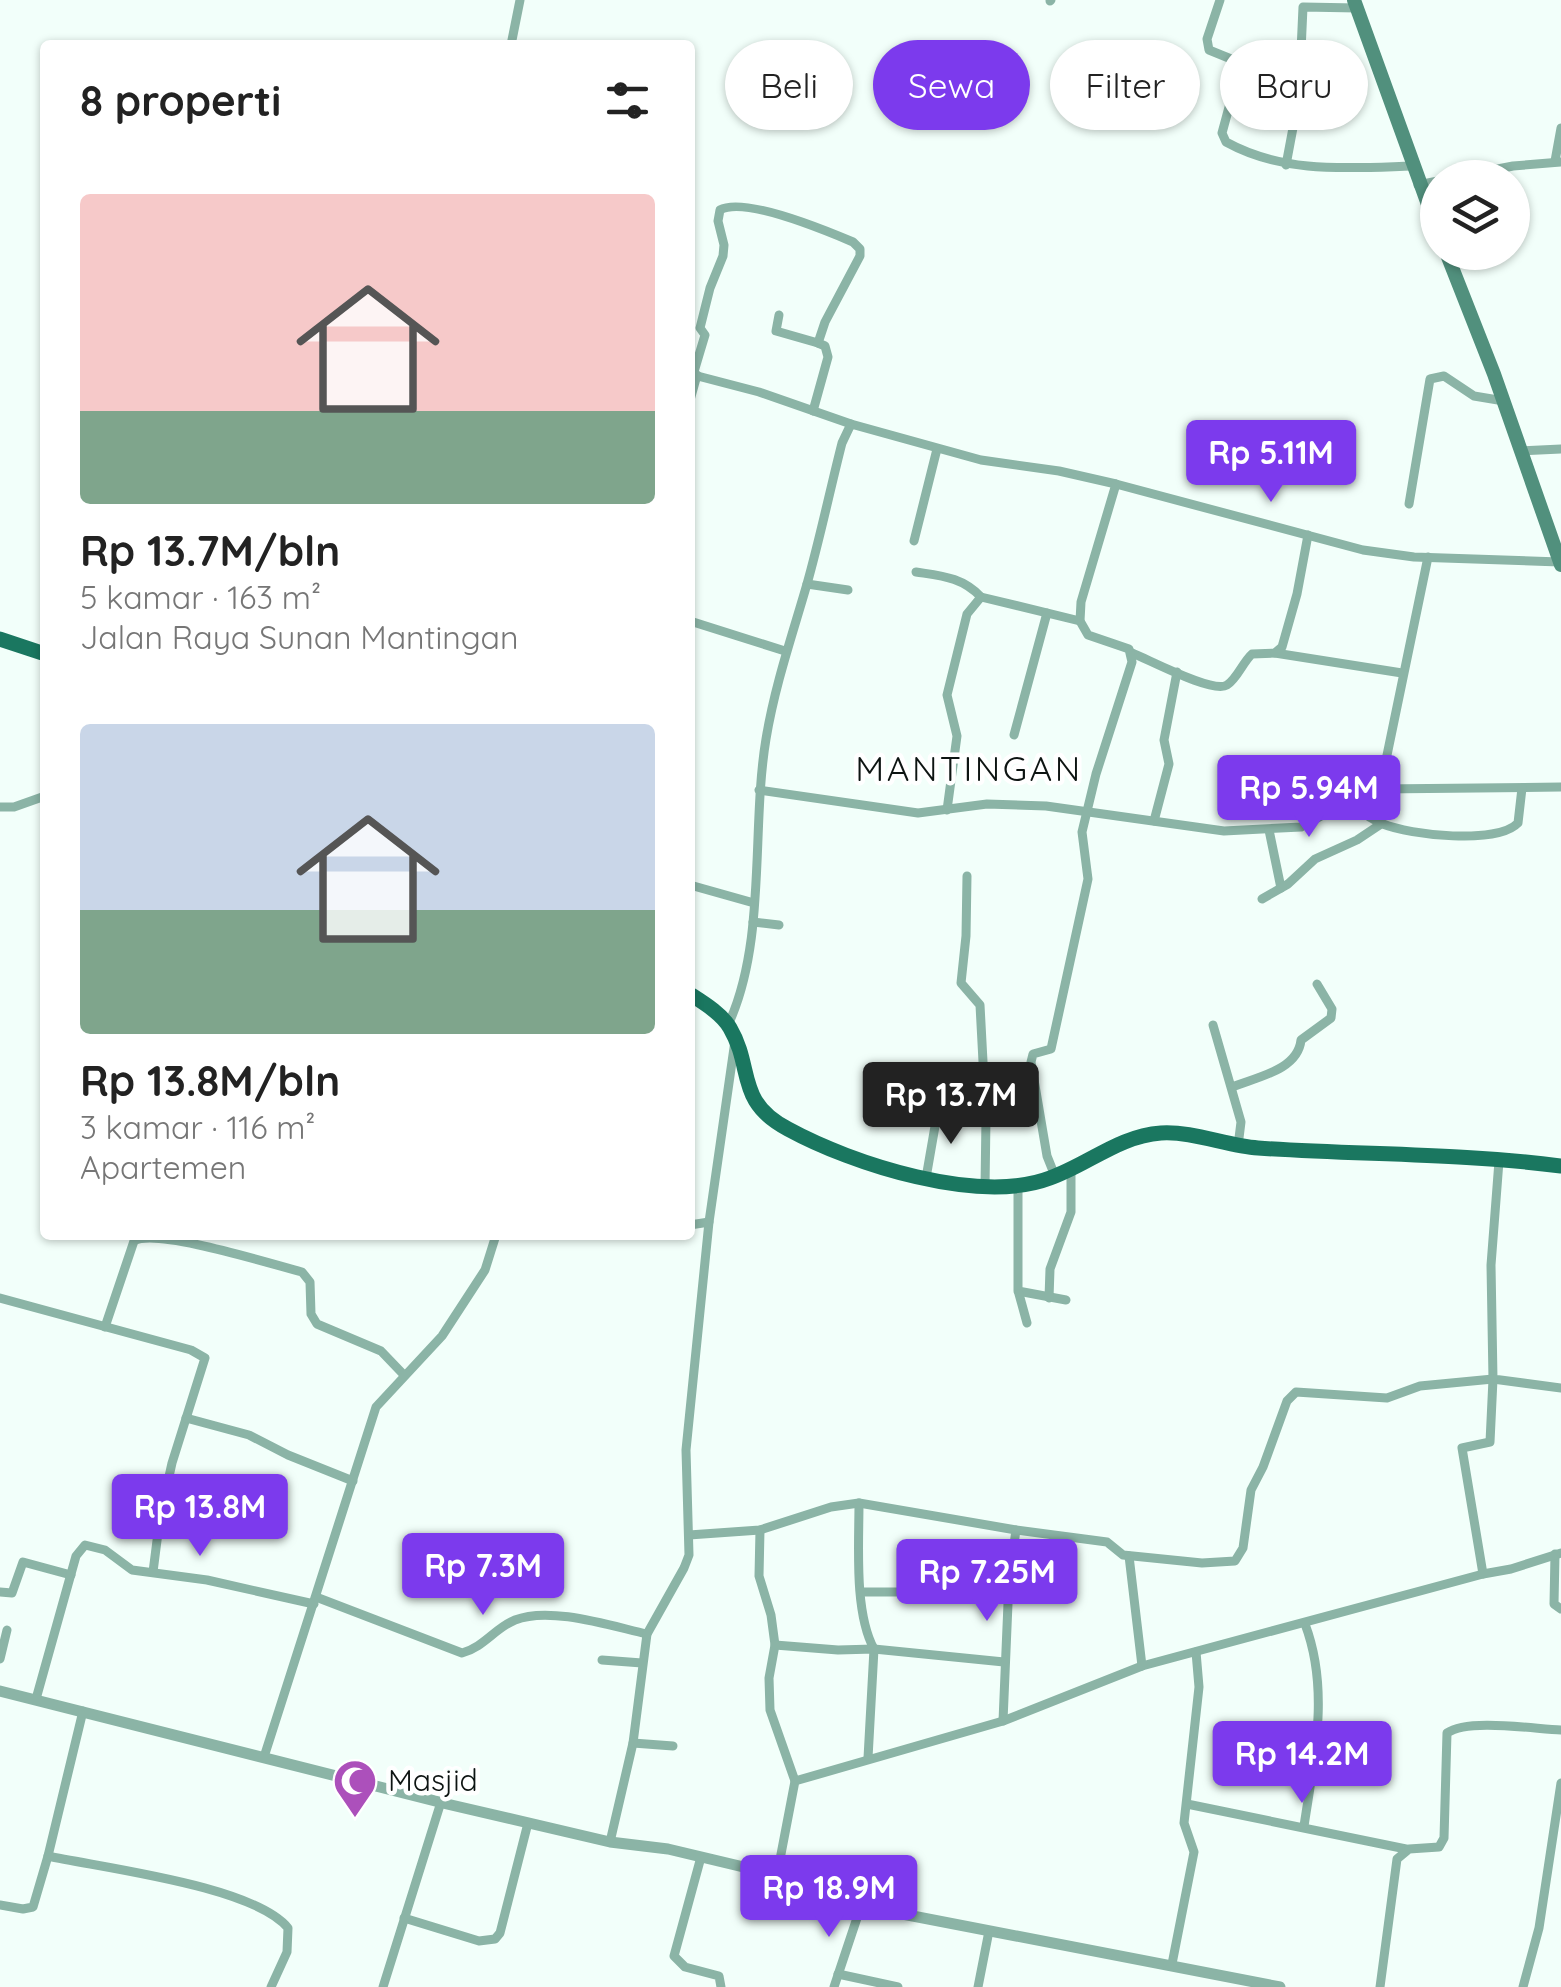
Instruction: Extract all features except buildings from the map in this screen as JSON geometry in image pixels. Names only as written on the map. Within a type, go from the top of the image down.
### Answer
[{"type":"main road","points":[[1355,4],[1420,190]]},
{"type":"main road","points":[[1453,270],[1560,563]]},
{"type":"main road","points":[[0,639],[40,652]]},
{"type":"main road","points":[[695,999],[732,1032],[750,1094],[783,1127],[843,1153],[966,1187],[1018,1184],[1063,1173],[1114,1145],[1167,1132],[1239,1147],[1561,1166]]},
{"type":"street","points":[[513,40],[520,0]]},
{"type":"street","points":[[1220,0],[1207,45],[1220,56]]},
{"type":"street","points":[[1302,40],[1303,7],[1355,4]]},
{"type":"street","points":[[1530,166],[1558,162],[1561,128]]},
{"type":"street","points":[[1224,130],[1222,137],[1252,154],[1286,165],[1412,166]]},
{"type":"street","points":[[1286,165],[1293,130]]},
{"type":"street","points":[[695,371],[705,334],[700,328],[723,256],[718,216],[726,206],[780,216],[858,246],[860,256],[818,343]]},
{"type":"street","points":[[779,315],[776,332],[826,346],[828,352],[812,411]]},
{"type":"street","points":[[695,375],[937,449],[1116,484],[1363,550],[1560,563]]},
{"type":"street","points":[[1409,504],[1430,379],[1444,376],[1474,396],[1504,401]]},
{"type":"street","points":[[610,1842],[633,1743],[647,1634],[684,1568],[690,1535],[686,1450],[732,1032],[753,922],[759,790],[785,651],[842,444],[851,424]]},
{"type":"street","points":[[914,541],[937,449]]},
{"type":"street","points":[[1520,451],[1561,449]]},
{"type":"street","points":[[1116,484],[1081,602],[1080,621],[1088,635],[1116,644],[1199,684],[1217,688],[1229,684],[1252,654],[1275,653],[1402,673]]},
{"type":"street","points":[[1275,653],[1282,646],[1293,612],[1308,534]]},
{"type":"street","points":[[759,790],[908,812],[987,804],[1086,810],[1204,830],[1301,827],[1334,808],[1375,801],[1428,557]]},
{"type":"street","points":[[916,572],[953,578],[968,584],[981,597],[1080,621]]},
{"type":"street","points":[[806,584],[848,590]]},
{"type":"street","points":[[946,810],[957,736],[946,695],[967,614],[981,597]]},
{"type":"street","points":[[1014,736],[1047,613]]},
{"type":"street","points":[[695,623],[785,651]]},
{"type":"street","points":[[1049,1298],[1050,1270],[1071,1212],[1063,1173],[1047,1156],[1031,1062],[1033,1054],[1051,1049],[1088,880],[1082,850],[1086,810],[1132,653]]},
{"type":"street","points":[[1154,821],[1169,764],[1164,740],[1178,672]]},
{"type":"street","points":[[1353,806],[1381,824],[1472,837],[1500,834],[1518,823],[1522,788]]},
{"type":"street","points":[[1380,789],[1561,788]]},
{"type":"street","points":[[0,808],[40,798]]},
{"type":"street","points":[[1262,898],[1281,888],[1316,859],[1381,824]]},
{"type":"street","points":[[1269,830],[1281,888]]},
{"type":"street","points":[[967,876],[962,983],[980,1005],[986,1138],[984,1187]]},
{"type":"street","points":[[695,885],[754,903]]},
{"type":"street","points":[[753,922],[779,925]]},
{"type":"street","points":[[1232,1087],[1291,1061],[1300,1051],[1301,1040],[1331,1018],[1332,1009],[1317,984]]},
{"type":"street","points":[[1213,1025],[1241,1127],[1239,1147]]},
{"type":"street","points":[[926,1178],[938,1109]]},
{"type":"street","points":[[1483,1574],[1462,1448],[1486,1445],[1491,1440],[1491,1265],[1499,1160]]},
{"type":"street","points":[[1018,1184],[1016,1277],[1027,1322]]},
{"type":"street","points":[[695,1223],[709,1222]]},
{"type":"street","points":[[105,1327],[136,1240]]},
{"type":"street","points":[[182,1240],[302,1272],[310,1282],[310,1314],[317,1324],[381,1351],[404,1375]]},
{"type":"street","points":[[264,1758],[376,1407],[442,1336],[486,1270],[495,1240]]},
{"type":"street","points":[[1019,1294],[1066,1300]]},
{"type":"street","points":[[0,1298],[191,1350],[205,1358],[160,1516],[153,1572]]},
{"type":"street","points":[[690,1535],[760,1530],[831,1506],[859,1503],[1107,1542],[1129,1556],[1202,1563],[1238,1560],[1251,1490],[1263,1468],[1284,1406],[1296,1392],[1387,1398],[1420,1386],[1494,1379],[1561,1388]]},
{"type":"street","points":[[186,1418],[250,1435],[354,1481]]},
{"type":"street","points":[[859,1503],[862,1592],[867,1636],[874,1649],[868,1758]]},
{"type":"street","points":[[760,1530],[759,1576],[771,1614],[775,1645],[769,1678],[770,1710],[795,1781],[778,1875]]},
{"type":"street","points":[[1003,1721],[1009,1580],[1016,1530]]},
{"type":"street","points":[[36,1699],[76,1556],[85,1545],[105,1550],[126,1568],[315,1600],[462,1653],[480,1646],[515,1620],[531,1616],[560,1617],[647,1634]]},
{"type":"street","points":[[795,1781],[1003,1721],[1142,1666],[1483,1574],[1511,1570],[1558,1553],[1554,1604],[1561,1609]]},
{"type":"street","points":[[1129,1556],[1142,1666]]},
{"type":"street","points":[[0,1592],[12,1593],[23,1562],[71,1574]]},
{"type":"street","points":[[862,1592],[915,1592],[929,1575],[1009,1580]]},
{"type":"street","points":[[1304,1826],[1317,1739],[1320,1686],[1305,1624]]},
{"type":"street","points":[[0,1659],[7,1630]]},
{"type":"street","points":[[775,1645],[874,1649],[1004,1662]]},
{"type":"street","points":[[1172,1964],[1194,1852],[1184,1823],[1200,1687],[1196,1652]]},
{"type":"street","points":[[602,1660],[642,1663]]},
{"type":"street","points":[[0,1690],[528,1823],[778,1875],[861,1906],[1172,1964],[1217,1982],[1280,1987]]},
{"type":"street","points":[[0,1904],[32,1907],[83,1711]]},
{"type":"street","points":[[1187,1804],[1409,1849],[1439,1847],[1444,1838],[1445,1738],[1452,1728],[1561,1730]]},
{"type":"street","points":[[633,1743],[673,1746]]},
{"type":"street","points":[[1523,1987],[1539,1928],[1561,1783]]},
{"type":"street","points":[[382,1987],[441,1802]]},
{"type":"street","points":[[404,1918],[480,1941],[495,1939],[528,1823]]},
{"type":"street","points":[[1380,1987],[1396,1866],[1400,1855],[1409,1849]]},
{"type":"street","points":[[48,1856],[215,1890],[275,1916],[288,1928],[288,1943],[270,1987]]},
{"type":"street","points":[[701,1857],[674,1956],[685,1967],[719,1976],[722,1987]]},
{"type":"street","points":[[834,1987],[861,1906]]},
{"type":"street","points":[[978,1987],[990,1931]]},
{"type":"street","points":[[838,1974],[898,1987]]},
{"type":"place","name":"Masjid","points":[[355,1819]]},
{"type":"district","name":"MANTINGAN","points":[[969,769]]}]
